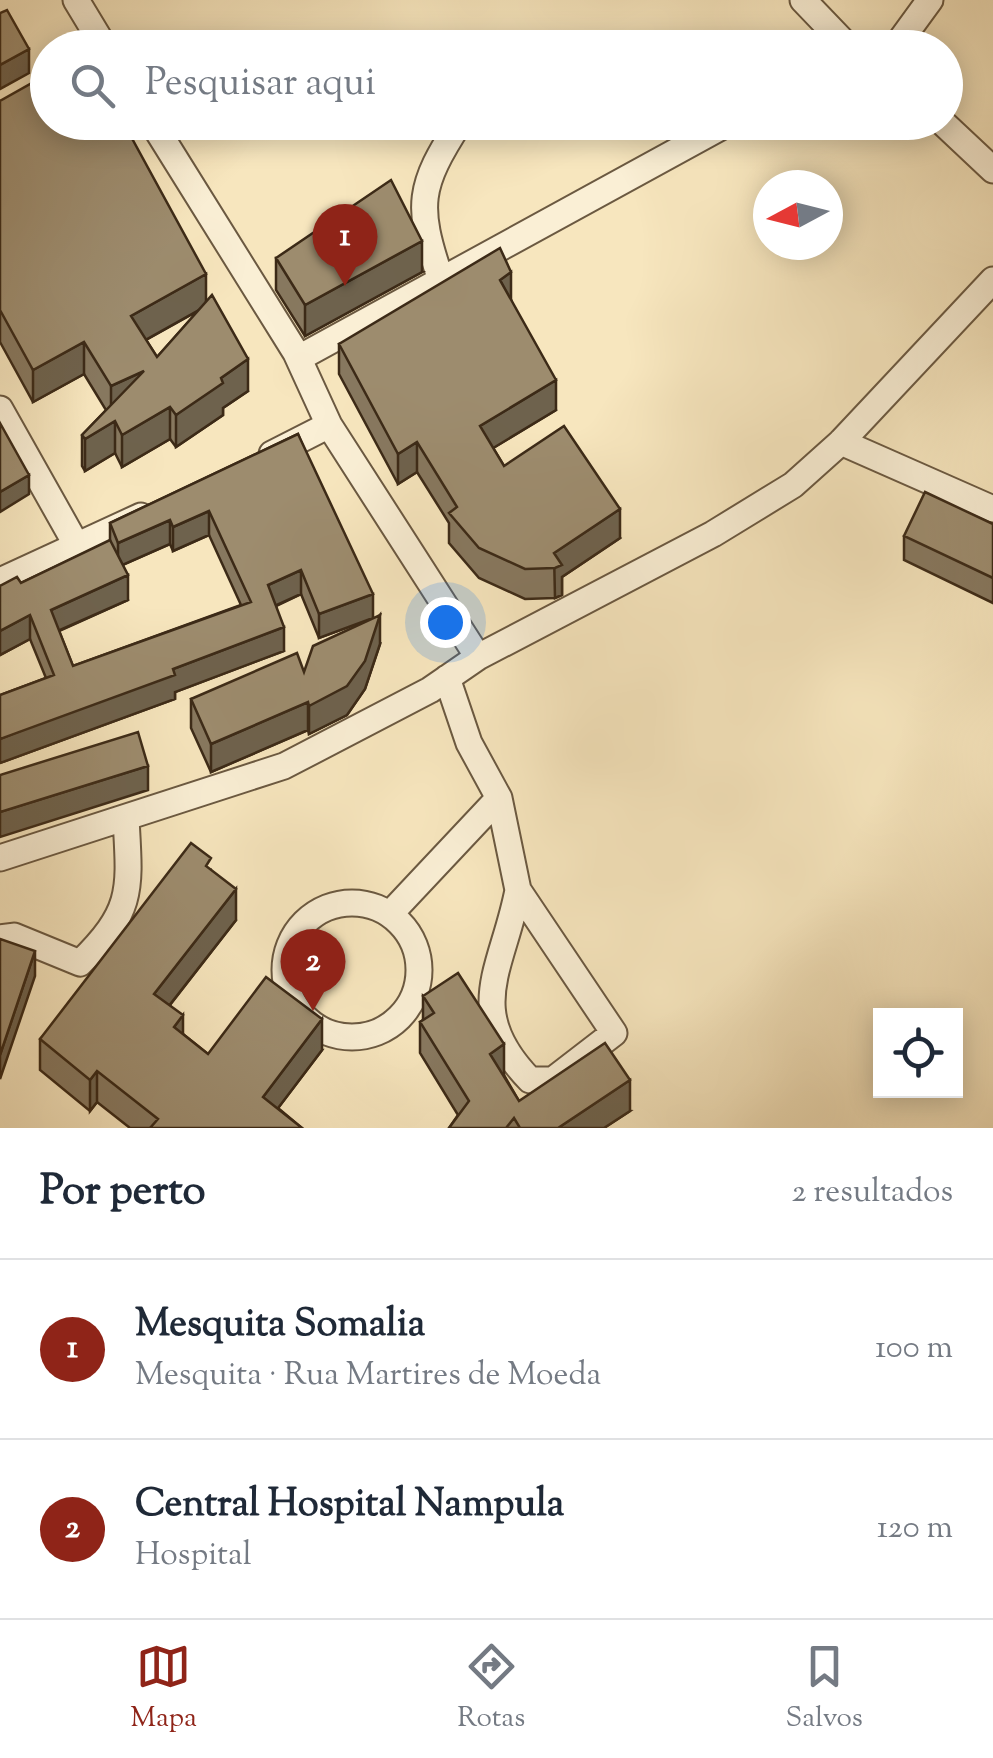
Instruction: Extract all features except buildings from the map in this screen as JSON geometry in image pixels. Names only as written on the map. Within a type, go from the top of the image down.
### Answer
[{"type":"street","points":[[76,0],[95,30]]},
{"type":"street","points":[[802,0],[831,30]]},
{"type":"street","points":[[908,30],[930,0]]},
{"type":"street","points":[[163,140],[299,358],[329,425],[478,656]]},
{"type":"street","points":[[440,278],[424,230],[424,200],[430,168],[448,140]]},
{"type":"street","points":[[299,358],[697,140]]},
{"type":"street","points":[[961,140],[993,170]]},
{"type":"street","points":[[0,858],[284,766],[447,678],[478,656],[713,534],[793,485],[840,442],[993,280]]},
{"type":"street","points":[[0,410],[77,546]]},
{"type":"street","points":[[256,462],[329,425]]},
{"type":"street","points":[[840,442],[993,509]]},
{"type":"street","points":[[0,581],[166,504]]},
{"type":"street","points":[[447,678],[469,743],[499,798],[518,890],[512,925],[490,985],[491,1018],[507,1056],[530,1080],[553,1080],[614,1033],[518,890]]},
{"type":"street","points":[[390,914],[499,798]]},
{"type":"street","points":[[0,938],[14,936],[80,963],[105,938],[130,894],[126,818]]},
{"type":"street","points":[[362,902],[390,914],[410,936],[419,965],[414,995],[397,1020],[371,1035],[341,1037],[313,1026],[293,1003],[284,974],[288,944],[306,919],[332,904],[362,902]]},
{"type":"place","name":"Mesquita Somalia","points":[[345,286]]},
{"type":"place","name":"Central Hospital Nampula","points":[[313,1011]]}]
